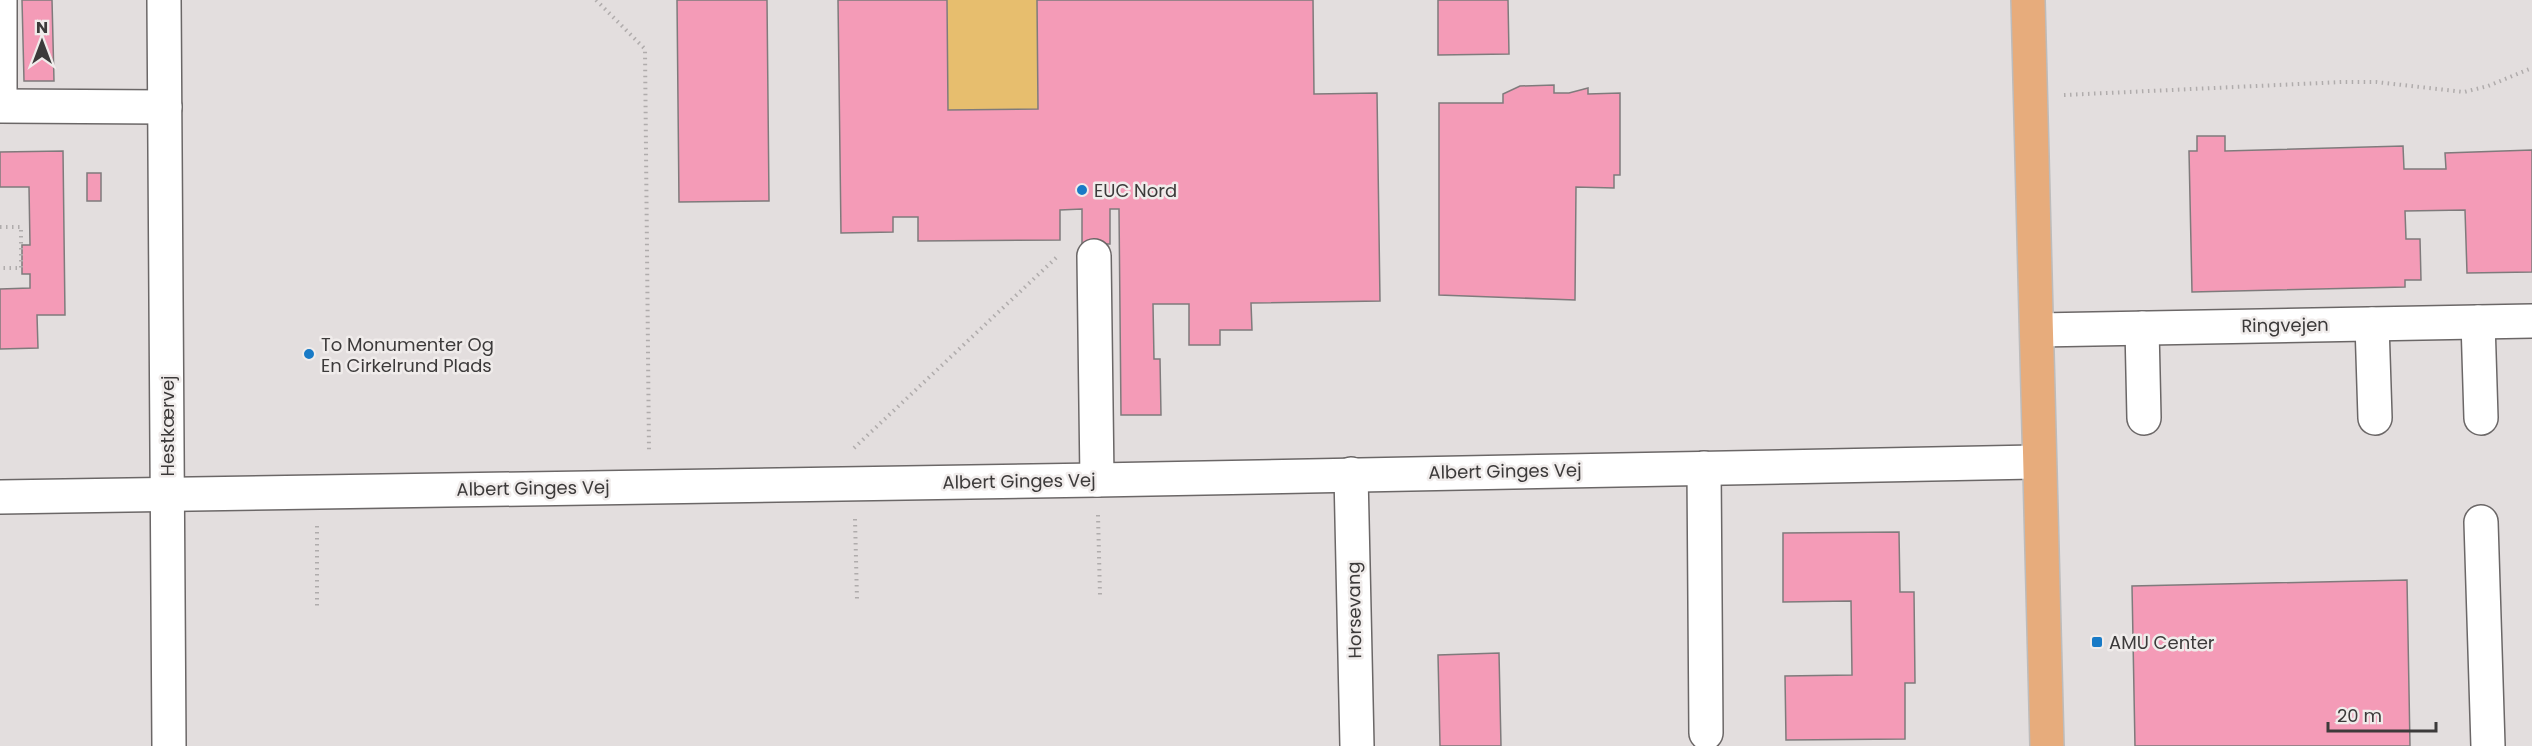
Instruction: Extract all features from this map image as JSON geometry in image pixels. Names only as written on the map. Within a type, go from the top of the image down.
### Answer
[{"type":"main road","points":[[2028,0],[2047,746]]},
{"type":"street","points":[[0,0],[0,97]]},
{"type":"street","name":"Hestkærvej","points":[[164,0],[169,746]]},
{"type":"street","points":[[0,106],[165,107]]},
{"type":"street","points":[[1094,256],[1097,480]]},
{"type":"street","name":"Ringvejen","points":[[2038,330],[2532,321]]},
{"type":"street","points":[[2478,322],[2481,418]]},
{"type":"street","points":[[2372,324],[2375,418]]},
{"type":"street","points":[[2142,328],[2144,418]]},
{"type":"street","name":"Albert Ginges Vej","points":[[0,497],[1097,480],[2038,462]]},
{"type":"street","points":[[1704,468],[1706,733]]},
{"type":"street","name":"Horsevang","points":[[1351,474],[1357,746]]},
{"type":"street","points":[[2481,522],[2488,746]]},
{"type":"path","points":[[596,0],[645,49],[649,486]]},
{"type":"path","points":[[2031,96],[2342,82],[2376,82],[2463,92],[2488,86],[2532,68]]},
{"type":"path","points":[[0,227],[21,227],[21,268],[0,268]]},
{"type":"path","points":[[817,484],[1065,249],[1094,256]]},
{"type":"path","points":[[1097,480],[1100,595]]},
{"type":"path","points":[[854,483],[857,599]]},
{"type":"path","points":[[316,492],[318,607]]},
{"type":"shaded area","points":[[947,0],[1037,0],[1038,109],[948,110]]},
{"type":"building","points":[[22,0],[52,0],[54,81],[24,81]]},
{"type":"building","points":[[677,0],[767,0],[769,201],[679,202]]},
{"type":"building","points":[[838,0],[947,0],[948,110],[1038,109],[1037,0],[1313,0],[1314,94],[1377,93],[1380,301],[1251,303],[1252,330],[1220,330],[1220,345],[1189,345],[1189,304],[1153,304],[1154,359],[1160,359],[1161,415],[1121,415],[1119,209],[1110,209],[1110,244],[1082,244],[1082,209],[1060,210],[1060,240],[918,241],[918,217],[893,217],[893,232],[841,233]]},
{"type":"building","points":[[1438,0],[1508,0],[1509,54],[1438,55]]},
{"type":"building","points":[[1554,85],[1554,93],[1569,93],[1588,88],[1588,94],[1620,93],[1620,175],[1614,175],[1614,188],[1576,187],[1575,300],[1439,295],[1439,103],[1503,103],[1503,94],[1520,86]]},
{"type":"building","points":[[2197,136],[2225,136],[2225,151],[2403,146],[2404,169],[2446,169],[2445,153],[2532,150],[2532,272],[2467,273],[2465,210],[2405,211],[2406,239],[2420,239],[2421,280],[2405,280],[2405,287],[2192,292],[2189,151],[2197,151]]},
{"type":"building","points":[[63,151],[65,315],[37,315],[38,348],[0,349],[0,289],[30,288],[30,274],[22,274],[22,245],[30,245],[29,187],[0,187],[0,152]]},
{"type":"building","points":[[87,173],[101,173],[101,201],[87,201]]},
{"type":"building","points":[[1899,532],[1900,592],[1914,592],[1915,683],[1905,683],[1905,739],[1786,740],[1785,676],[1852,675],[1851,601],[1783,602],[1783,533]]},
{"type":"building","points":[[2407,580],[2410,746],[2135,746],[2132,586]]},
{"type":"building","points":[[1499,653],[1501,746],[1440,746],[1438,655]]},
{"type":"place","name":"EUC Nord","points":[[1082,190]]},
{"type":"place","name":"To Monumenter Og En Cirkelrund Plads","points":[[309,354]]},
{"type":"place","name":"AMU Center","points":[[2097,642]]}]
